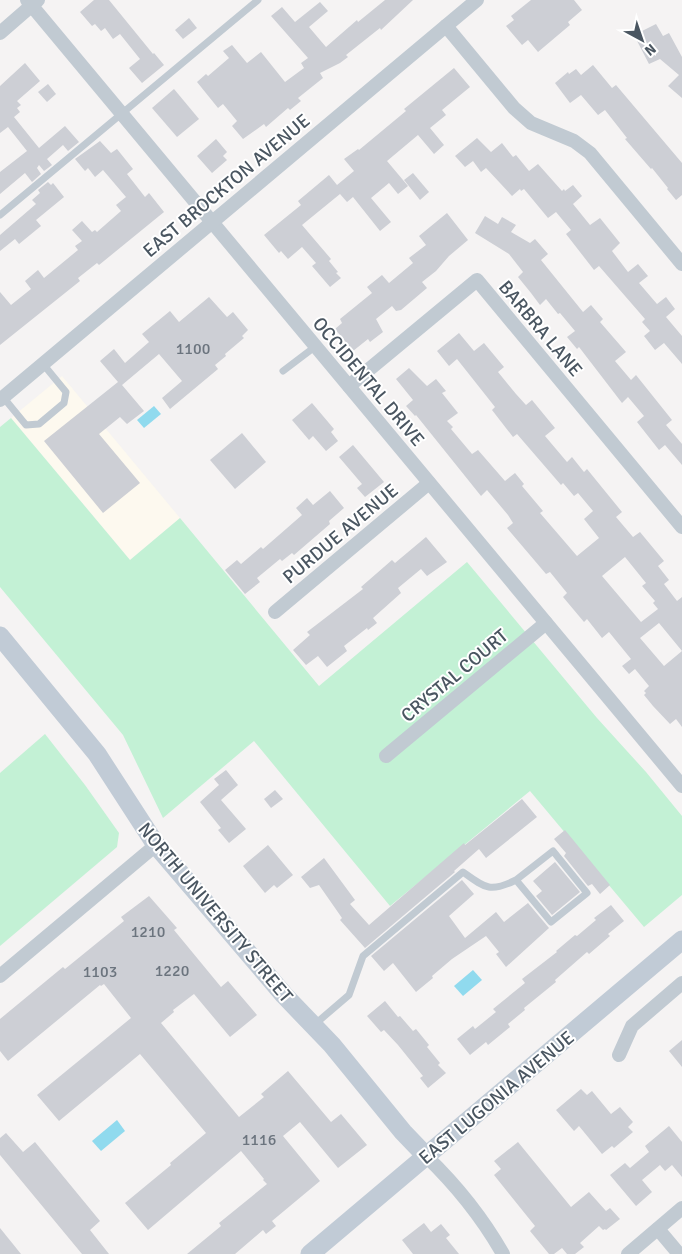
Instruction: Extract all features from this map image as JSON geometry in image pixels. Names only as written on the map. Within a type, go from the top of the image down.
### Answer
[{"type":"street","name":"EAST BROCKTON AVENUE","points":[[1,398],[477,0]]},
{"type":"street","name":"OCCIDENTAL DRIVE","points":[[33,2],[121,114],[682,786]]},
{"type":"street","points":[[0,33],[33,2]]},
{"type":"street","points":[[446,26],[514,108],[531,122],[574,141],[590,153],[682,264]]},
{"type":"street","name":"BARBRA LANE","points":[[350,386],[476,280],[682,527]]},
{"type":"street","name":"PURDUE AVENUE","points":[[275,612],[428,483]]},
{"type":"street","name":"CRYSTAL COURT","points":[[386,756],[546,623]]},
{"type":"street","name":"NORTH UNIVERSITY STREET","points":[[0,636],[97,754],[156,845],[284,995],[332,1045],[403,1132],[426,1156]]},
{"type":"street","points":[[0,976],[156,845]]},
{"type":"street","name":"EAST LUGONIA AVENUE","points":[[310,1254],[682,940]]},
{"type":"street","points":[[619,1055],[632,1026],[682,984]]},
{"type":"street","points":[[426,1156],[467,1200],[503,1254]]},
{"type":"street","points":[[628,1254],[682,1208]]},
{"type":"street","points":[[658,1229],[678,1254]]},
{"type":"lane","points":[[0,215],[258,0]]},
{"type":"lane","points":[[283,371],[316,346]]},
{"type":"lane","points":[[1,398],[26,424],[39,424],[64,403],[66,392],[43,364]]},
{"type":"lane","points":[[313,1025],[349,995],[363,956],[463,872],[484,887],[501,888],[516,880],[553,851],[587,893],[551,922],[516,880]]},
{"type":"shaded area","points":[[62,376],[180,518],[130,560],[11,418]]},
{"type":"green space","points":[[11,418],[130,560],[180,518],[319,686],[467,562],[597,718],[646,772],[682,816],[682,895],[644,927],[530,791],[390,906],[254,741],[163,818],[123,735],[0,587],[0,427]]},
{"type":"green space","points":[[45,734],[85,785],[119,833],[117,847],[0,946],[0,773]]},
{"type":"water","points":[[154,406],[161,414],[144,428],[137,420]]},
{"type":"water","points":[[473,970],[482,980],[463,996],[454,986]]},
{"type":"water","points":[[117,1120],[125,1131],[101,1151],[92,1141]]},
{"type":"building","points":[[94,0],[109,0],[164,65],[142,83],[129,68],[140,59],[120,34],[113,39],[105,28],[101,31],[95,24],[92,26],[80,12]]},
{"type":"building","points":[[385,0],[413,0],[381,30],[380,28],[346,55],[348,57],[320,73],[323,78],[298,98],[301,101],[290,110],[288,108],[266,127],[264,124],[243,139],[232,126],[237,121],[223,104],[218,108],[197,82],[206,74],[208,76],[229,58],[223,51],[232,45],[247,63],[261,52],[285,82],[304,68],[301,63],[308,58],[271,16],[282,7],[295,22],[320,2],[328,11],[309,27],[326,47],[357,20],[358,22]]},
{"type":"building","points":[[531,0],[574,0],[582,10],[568,22],[570,25],[538,52],[528,40],[522,45],[506,26],[514,20],[511,16]]},
{"type":"building","points":[[189,18],[197,28],[183,39],[175,30]]},
{"type":"building","points":[[656,24],[663,36],[669,33],[682,57],[682,98],[668,86],[679,75],[660,59],[649,64],[634,35]]},
{"type":"building","points":[[25,63],[40,81],[17,101],[21,105],[17,108],[20,112],[14,117],[39,148],[65,126],[79,142],[68,151],[63,145],[47,159],[52,165],[44,171],[39,165],[37,168],[41,174],[32,182],[25,173],[0,194],[0,172],[27,151],[8,127],[0,133],[0,86]]},
{"type":"building","points":[[593,65],[612,88],[616,85],[682,163],[682,195],[676,200],[652,168],[625,139],[627,138],[605,110],[598,115],[581,95],[570,103],[555,83],[568,72],[569,74],[576,69],[581,75]]},
{"type":"building","points":[[454,68],[470,87],[442,110],[446,115],[430,128],[444,145],[434,154],[418,135],[387,161],[408,186],[398,194],[389,183],[371,198],[391,222],[380,231],[353,197],[347,202],[340,194],[302,225],[331,259],[329,261],[341,278],[330,287],[312,266],[316,263],[302,247],[288,259],[281,251],[279,253],[264,235],[301,205],[298,201],[329,175],[337,185],[354,171],[344,159],[359,150],[406,111],[404,109]]},
{"type":"building","points":[[48,84],[56,94],[47,102],[38,92]]},
{"type":"building","points":[[174,89],[199,119],[177,137],[152,108]]},
{"type":"building","points":[[477,138],[491,152],[502,143],[513,157],[516,155],[529,171],[538,164],[562,191],[573,185],[582,196],[573,204],[590,225],[600,218],[620,243],[612,251],[628,272],[638,264],[648,276],[639,283],[657,304],[666,297],[675,309],[666,317],[682,336],[682,364],[664,343],[655,350],[644,336],[650,331],[642,322],[645,319],[599,266],[594,270],[566,234],[571,230],[556,212],[548,218],[524,189],[521,191],[520,189],[512,196],[486,168],[481,172],[473,161],[465,167],[455,156]]},
{"type":"building","points":[[216,139],[227,152],[223,156],[227,160],[212,173],[197,156]]},
{"type":"building","points":[[100,141],[111,153],[117,149],[133,169],[127,174],[145,197],[149,193],[164,212],[99,265],[97,263],[78,278],[80,281],[0,345],[0,292],[11,305],[31,289],[25,281],[38,270],[44,278],[78,250],[75,246],[82,241],[72,230],[82,221],[92,232],[95,230],[97,232],[121,211],[116,205],[126,197],[103,170],[95,177],[88,168],[85,171],[75,159]]},
{"type":"building","points":[[413,173],[429,192],[420,200],[404,180]]},
{"type":"building","points":[[48,182],[51,185],[53,183],[64,197],[36,220],[41,226],[19,244],[15,239],[0,251],[0,235],[36,204],[32,200],[40,193],[38,190]]},
{"type":"building","points":[[447,213],[468,240],[422,282],[427,288],[401,310],[396,311],[392,306],[376,319],[383,332],[370,342],[368,339],[353,351],[335,329],[342,323],[340,319],[372,293],[367,287],[382,275],[389,283],[413,263],[409,258],[426,245],[419,236]]},
{"type":"building","points":[[485,216],[498,224],[502,217],[516,225],[511,232],[530,243],[535,239],[548,254],[541,260],[583,312],[591,305],[603,319],[600,322],[626,352],[615,361],[631,380],[636,375],[672,420],[666,425],[682,444],[682,465],[665,445],[659,450],[637,422],[644,416],[628,397],[622,403],[579,347],[577,349],[567,337],[575,331],[560,313],[558,314],[546,299],[540,305],[518,277],[523,272],[509,254],[475,233]]},
{"type":"building","points":[[209,297],[227,317],[233,312],[248,330],[242,336],[244,338],[215,365],[218,369],[170,409],[162,398],[182,381],[159,354],[122,385],[144,411],[127,424],[120,417],[99,434],[140,483],[103,513],[44,441],[118,382],[100,361],[114,349],[125,363],[149,342],[142,334],[170,311],[179,322]]},
{"type":"building","points":[[459,333],[474,351],[484,343],[504,367],[498,372],[516,394],[526,405],[532,400],[555,428],[545,436],[567,462],[572,457],[584,472],[587,469],[622,512],[616,517],[633,537],[640,532],[664,561],[658,566],[669,580],[664,584],[677,601],[682,597],[682,651],[682,727],[676,719],[670,724],[653,706],[644,695],[646,693],[644,691],[649,686],[635,669],[629,674],[622,666],[631,659],[609,632],[602,638],[587,619],[584,622],[563,597],[567,593],[550,572],[546,574],[507,528],[513,523],[508,515],[487,490],[481,496],[416,415],[406,406],[413,400],[396,379],[409,368],[427,386],[436,379],[446,391],[442,393],[458,413],[447,421],[453,427],[451,429],[472,454],[478,450],[505,481],[515,473],[524,484],[522,486],[543,511],[540,513],[577,556],[599,538],[584,519],[593,511],[578,493],[574,496],[563,483],[561,485],[517,434],[513,437],[492,410],[495,407],[457,359],[449,366],[437,351]],"holes":[[[625,557],[646,583],[642,586],[655,601],[653,603],[658,609],[641,622],[602,576]],[[659,623],[682,651],[664,666],[640,638]]]},
{"type":"building","points":[[312,403],[334,429],[331,432],[338,441],[326,451],[313,436],[309,440],[292,420]]},
{"type":"building","points":[[242,433],[266,462],[235,489],[210,460]]},
{"type":"building","points":[[353,445],[384,482],[365,497],[357,488],[362,484],[339,457]]},
{"type":"building","points":[[330,491],[344,508],[329,521],[330,524],[294,555],[292,553],[282,561],[280,559],[257,578],[260,582],[245,594],[225,570],[237,560],[241,564],[261,547],[263,549],[302,515],[296,508],[307,498],[313,505]]},
{"type":"building","points":[[426,537],[447,562],[427,576],[421,569],[398,588],[401,593],[373,618],[377,623],[368,630],[367,628],[344,646],[347,651],[327,667],[318,656],[306,665],[293,650],[310,635],[307,632],[363,589],[361,587],[392,560],[395,563]]},
{"type":"building","points":[[226,770],[238,785],[221,800],[246,829],[229,843],[218,830],[221,828],[200,802],[219,785],[214,779]]},
{"type":"building","points":[[275,790],[283,799],[271,808],[264,799]]},
{"type":"building","points":[[522,799],[537,817],[486,858],[479,849],[455,872],[365,948],[340,920],[342,918],[319,885],[310,888],[301,877],[324,858],[355,900],[350,904],[369,925],[464,843],[465,845]]},
{"type":"building","points":[[565,830],[610,885],[600,894],[592,884],[588,886],[564,856],[566,853],[554,839]]},
{"type":"building","points":[[268,845],[293,875],[277,888],[274,885],[265,893],[243,866]]},
{"type":"building","points":[[555,862],[580,892],[552,915],[536,896],[542,891],[533,881]]},
{"type":"building","points":[[462,880],[474,894],[449,916],[465,938],[496,912],[504,922],[528,903],[549,928],[506,967],[496,954],[499,952],[486,936],[452,959],[416,992],[393,963],[384,971],[371,956]]},
{"type":"building","points":[[149,896],[177,928],[174,930],[221,987],[228,981],[257,1015],[230,1037],[194,994],[173,1010],[174,1012],[161,1023],[239,1117],[264,1097],[261,1094],[288,1071],[331,1122],[341,1114],[367,1145],[338,1168],[300,1122],[283,1136],[320,1181],[272,1221],[276,1226],[266,1234],[263,1230],[235,1254],[187,1254],[221,1226],[219,1223],[267,1184],[241,1151],[148,1230],[125,1203],[206,1133],[140,1054],[59,1121],[37,1095],[131,1018],[104,984],[100,985],[8,1061],[0,1051],[0,1019],[63,967],[65,969],[124,921],[121,917]]},
{"type":"building","points":[[611,905],[624,921],[608,934],[610,936],[589,954],[587,952],[555,980],[556,982],[524,1008],[525,1010],[508,1024],[510,1027],[488,1045],[486,1042],[470,1055],[457,1039],[473,1026],[475,1029],[496,1012],[493,1009],[525,983],[522,979],[557,952],[575,935],[577,936],[596,920],[594,918]]},
{"type":"building","points":[[385,1001],[413,1031],[416,1029],[440,1063],[438,1065],[446,1073],[428,1088],[420,1078],[423,1076],[398,1045],[384,1030],[381,1032],[367,1016]]},
{"type":"building","points":[[682,1040],[682,1067],[669,1051]]},
{"type":"building","points":[[581,1089],[587,1095],[592,1091],[611,1114],[620,1107],[633,1122],[628,1127],[633,1132],[614,1148],[612,1146],[602,1154],[579,1126],[574,1131],[556,1110]]},
{"type":"building","points":[[669,1126],[682,1142],[682,1177],[672,1165],[665,1171],[660,1165],[642,1180],[652,1192],[636,1206],[610,1175],[625,1163],[630,1168],[649,1152],[645,1146]]},
{"type":"building","points":[[6,1133],[23,1152],[35,1142],[100,1221],[90,1230],[109,1254],[82,1254],[0,1155],[0,1138]]},
{"type":"building","points":[[518,1142],[571,1207],[589,1192],[606,1211],[610,1208],[620,1219],[606,1230],[599,1226],[580,1243],[584,1247],[575,1254],[567,1254],[562,1248],[554,1254],[549,1254],[530,1231],[535,1226],[494,1175],[501,1169],[494,1161]]},
{"type":"building","points":[[424,1223],[431,1232],[441,1224],[450,1235],[446,1238],[459,1254],[413,1254],[402,1240]]},
{"type":"building","points":[[0,1228],[21,1254],[0,1254]]}]
